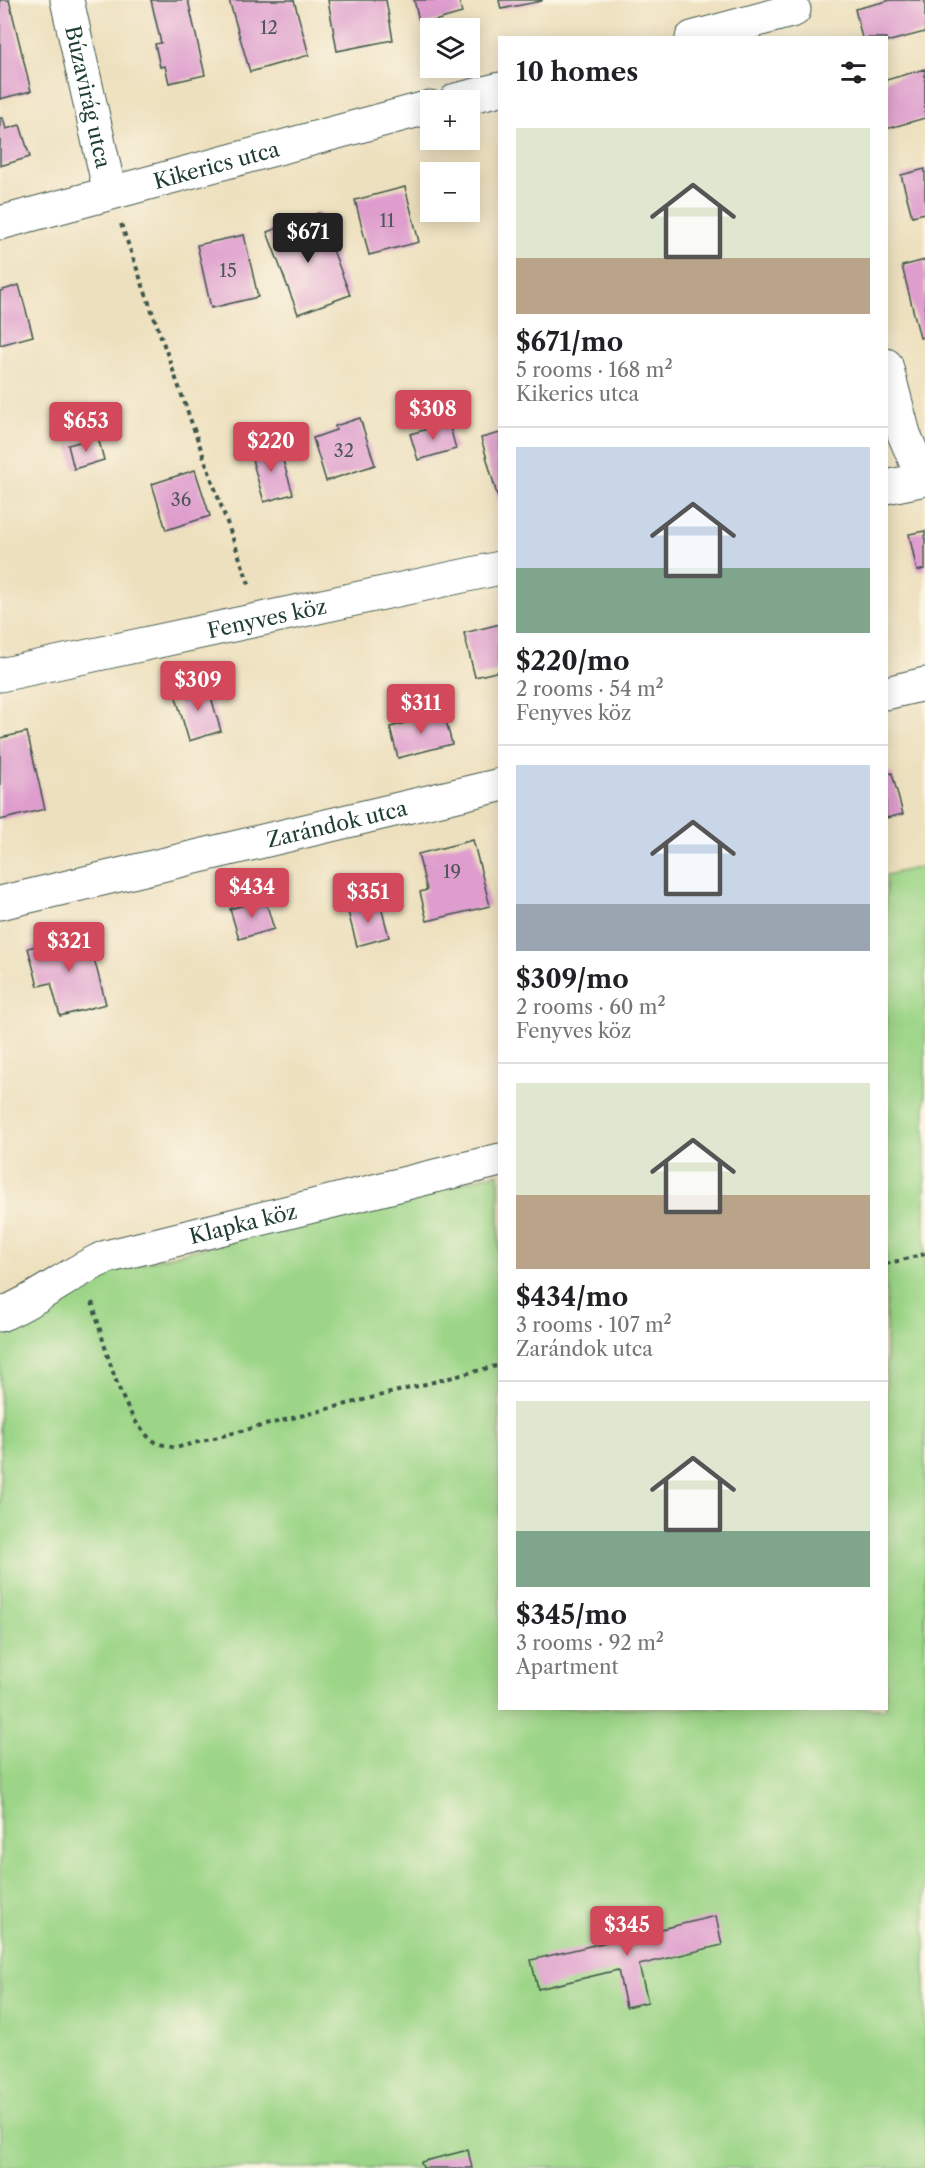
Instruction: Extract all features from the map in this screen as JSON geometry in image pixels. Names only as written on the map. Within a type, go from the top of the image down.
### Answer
[{"type":"street","name":"Búzavirág utca","points":[[67,0],[110,193]]},
{"type":"street","points":[[701,36],[796,16]]},
{"type":"street","points":[[480,94],[498,90]]},
{"type":"street","name":"Kikerics utca","points":[[0,223],[420,110]]},
{"type":"street","points":[[888,373],[904,435],[924,479],[888,487]]},
{"type":"street","name":"Fenyves köz","points":[[0,675],[498,568]]},
{"type":"street","points":[[888,693],[925,684]]},
{"type":"street","name":"Zarándok utca","points":[[0,903],[498,785]]},
{"type":"street","name":"Klapka köz","points":[[0,1315],[37,1298],[81,1268],[106,1257],[154,1243],[498,1160]]},
{"type":"path","points":[[110,193],[261,619]]},
{"type":"path","points":[[888,1263],[925,1254]]},
{"type":"path","points":[[81,1268],[125,1404],[140,1428],[158,1443],[175,1448],[498,1366]]},
{"type":"green space","points":[[925,866],[925,2168],[0,2168],[0,1329],[96,1275],[498,1173],[498,1710],[888,1710],[888,875]]},
{"type":"building","points":[[0,0],[9,0],[31,91],[0,99]]},
{"type":"building","points":[[151,0],[188,0],[205,75],[169,83],[165,66],[160,67],[155,44],[161,43]]},
{"type":"building","points":[[229,0],[294,0],[309,55],[250,72]]},
{"type":"building","points":[[328,0],[386,0],[393,40],[337,51]]},
{"type":"building","points":[[414,0],[459,0],[462,13],[444,18],[420,18],[420,25]]},
{"type":"building","points":[[499,0],[542,0],[542,1],[501,9]]},
{"type":"building","points":[[891,0],[925,0],[925,32],[888,41],[888,36],[862,36],[855,9]]},
{"type":"building","points":[[925,69],[925,118],[888,128],[888,79]]},
{"type":"building","points":[[0,118],[3,118],[6,129],[20,125],[30,157],[0,166]]},
{"type":"building","points":[[925,169],[925,213],[912,216],[901,175]]},
{"type":"building","points":[[405,187],[419,242],[369,255],[355,200]]},
{"type":"building","points":[[319,213],[350,295],[298,314],[267,232]]},
{"type":"building","points":[[244,235],[258,297],[211,308],[197,245]]},
{"type":"building","points":[[925,260],[925,336],[920,338],[902,266]]},
{"type":"building","points":[[19,285],[33,336],[0,345],[0,291]]},
{"type":"building","points":[[360,418],[375,465],[326,481],[313,438],[336,430],[335,426]]},
{"type":"building","points":[[449,423],[456,449],[418,460],[410,434]]},
{"type":"building","points":[[498,434],[498,498],[481,438]]},
{"type":"building","points":[[98,437],[104,460],[74,469],[68,445]]},
{"type":"building","points":[[278,444],[293,494],[264,502],[250,452]]},
{"type":"building","points":[[195,470],[210,516],[166,530],[152,484]]},
{"type":"building","points":[[925,531],[925,569],[917,571],[909,534]]},
{"type":"building","points":[[498,624],[498,671],[475,677],[464,633]]},
{"type":"building","points":[[207,684],[221,731],[189,741],[175,694]]},
{"type":"building","points":[[444,713],[452,744],[398,758],[390,727]]},
{"type":"building","points":[[27,732],[45,809],[0,820],[0,738]]},
{"type":"building","points":[[892,773],[903,814],[888,818],[888,774]]},
{"type":"building","points":[[473,840],[490,906],[427,921],[420,892],[427,890],[418,854]]},
{"type":"building","points":[[265,899],[274,929],[239,939],[230,909]]},
{"type":"building","points":[[380,903],[389,937],[357,946],[348,912]]},
{"type":"building","points":[[87,932],[106,1004],[60,1016],[51,983],[38,986],[28,948]]},
{"type":"building","points":[[716,1916],[722,1945],[639,1965],[648,2002],[626,2007],[618,1970],[538,1989],[531,1960]]},
{"type":"building","points":[[468,2150],[472,2168],[423,2168],[421,2162]]}]
